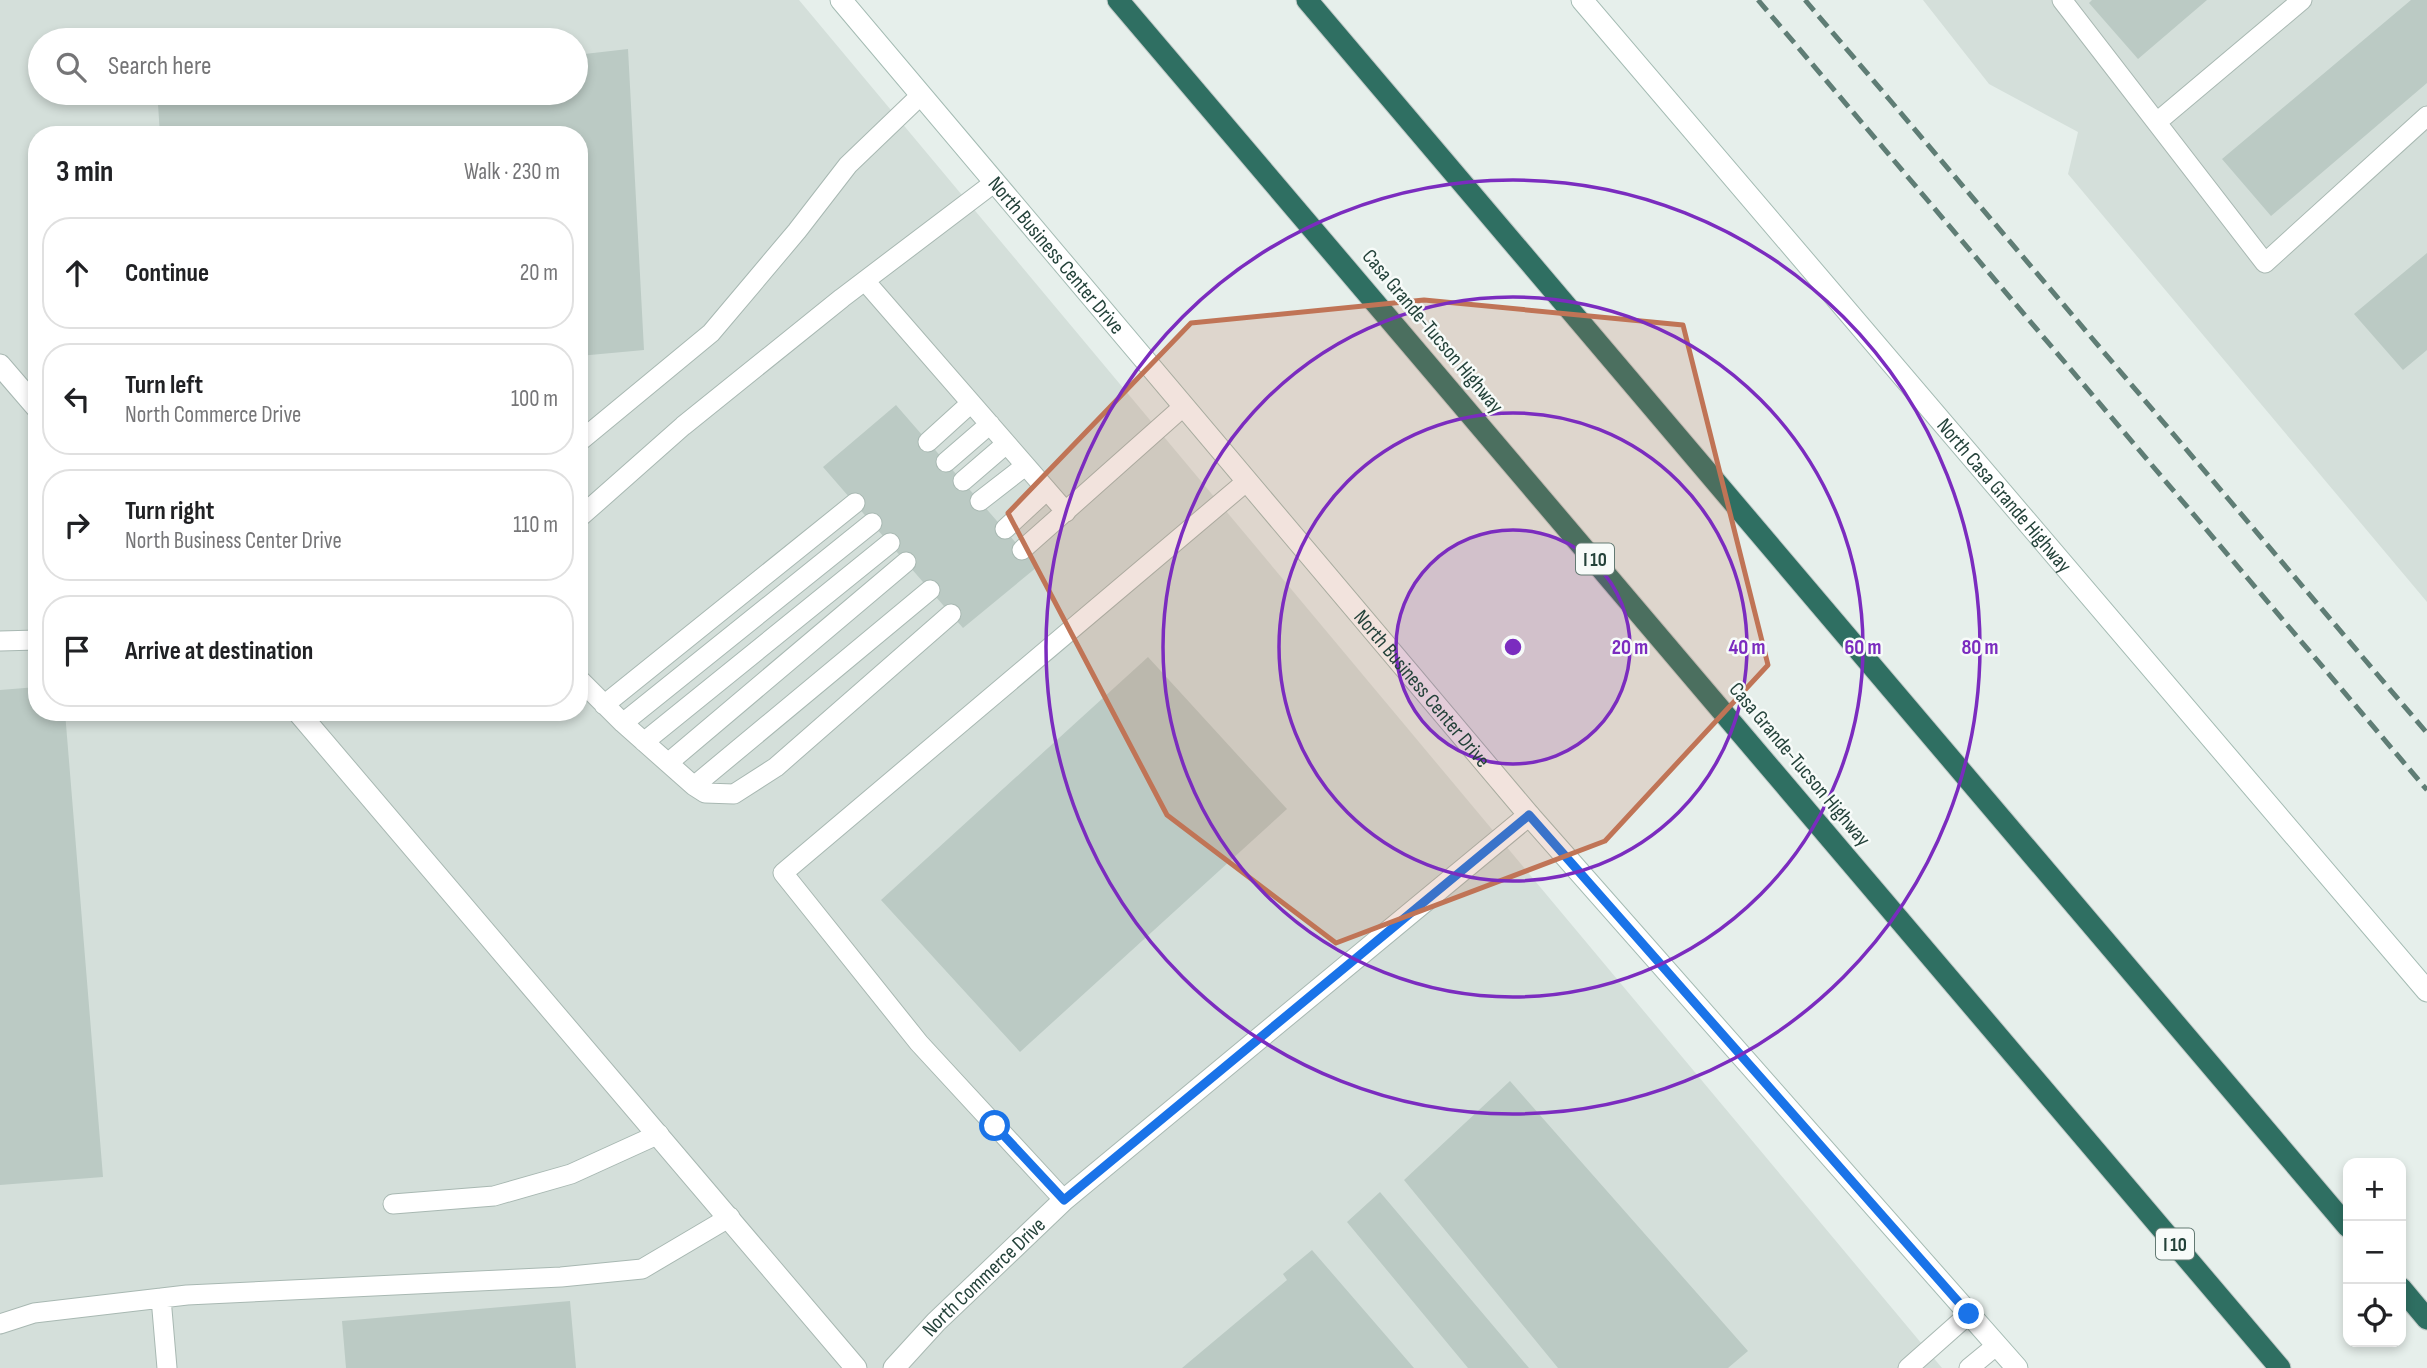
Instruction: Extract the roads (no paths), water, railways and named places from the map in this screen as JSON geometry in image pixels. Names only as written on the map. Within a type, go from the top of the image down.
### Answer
[{"type":"highway","name":"Casa Grande-Tucson Highway","points":[[1118,0],[2280,1368]]},
{"type":"highway","points":[[1307,0],[2343,1221]]},
{"type":"highway","points":[[2406,1294],[2427,1319]]},
{"type":"main road","name":"North Business Center Drive","points":[[841,0],[1529,815],[2017,1368]]},
{"type":"main road","name":"North Casa Grande Highway","points":[[1583,0],[2427,990]]},
{"type":"main road","points":[[0,365],[28,398]]},
{"type":"main road","points":[[306,721],[856,1368]]},
{"type":"main road","name":"North Commerce Drive","points":[[894,1368],[936,1322],[1064,1200],[1529,815]]},
{"type":"lane","points":[[2062,0],[2265,264],[2427,116]]},
{"type":"lane","points":[[2157,122],[2302,0]]},
{"type":"lane","points":[[588,435],[711,333],[797,231],[848,165],[921,95]]},
{"type":"lane","points":[[588,510],[683,426],[865,281],[995,182]]},
{"type":"lane","points":[[865,281],[1066,512]]},
{"type":"lane","points":[[929,442],[971,403]]},
{"type":"lane","points":[[1022,550],[1184,406]]},
{"type":"lane","points":[[946,462],[990,424]]},
{"type":"lane","points":[[963,481],[1006,444]]},
{"type":"lane","points":[[980,501],[1026,466]]},
{"type":"lane","points":[[1064,1200],[919,1044],[783,873],[1247,481]]},
{"type":"lane","points":[[1004,529],[1047,490]]},
{"type":"lane","points":[[604,705],[855,503]]},
{"type":"lane","points":[[623,723],[872,523]]},
{"type":"lane","points":[[645,742],[890,543]]},
{"type":"lane","points":[[668,762],[906,562]]},
{"type":"lane","points":[[694,786],[930,590]]},
{"type":"lane","points":[[588,688],[694,786],[705,793],[734,794],[776,767],[951,614]]},
{"type":"lane","points":[[0,642],[28,640]]},
{"type":"lane","points":[[393,1205],[494,1196],[571,1174],[659,1134]]},
{"type":"lane","points":[[0,1324],[34,1312],[161,1298],[561,1277],[642,1269],[730,1217]]},
{"type":"lane","points":[[161,1298],[167,1368]]},
{"type":"lane","points":[[1908,1368],[1969,1314]]},
{"type":"lane","points":[[1969,1368],[1997,1345]]},
{"type":"railway","points":[[1758,0],[2427,790]]},
{"type":"railway","points":[[1805,0],[2427,733]]}]
